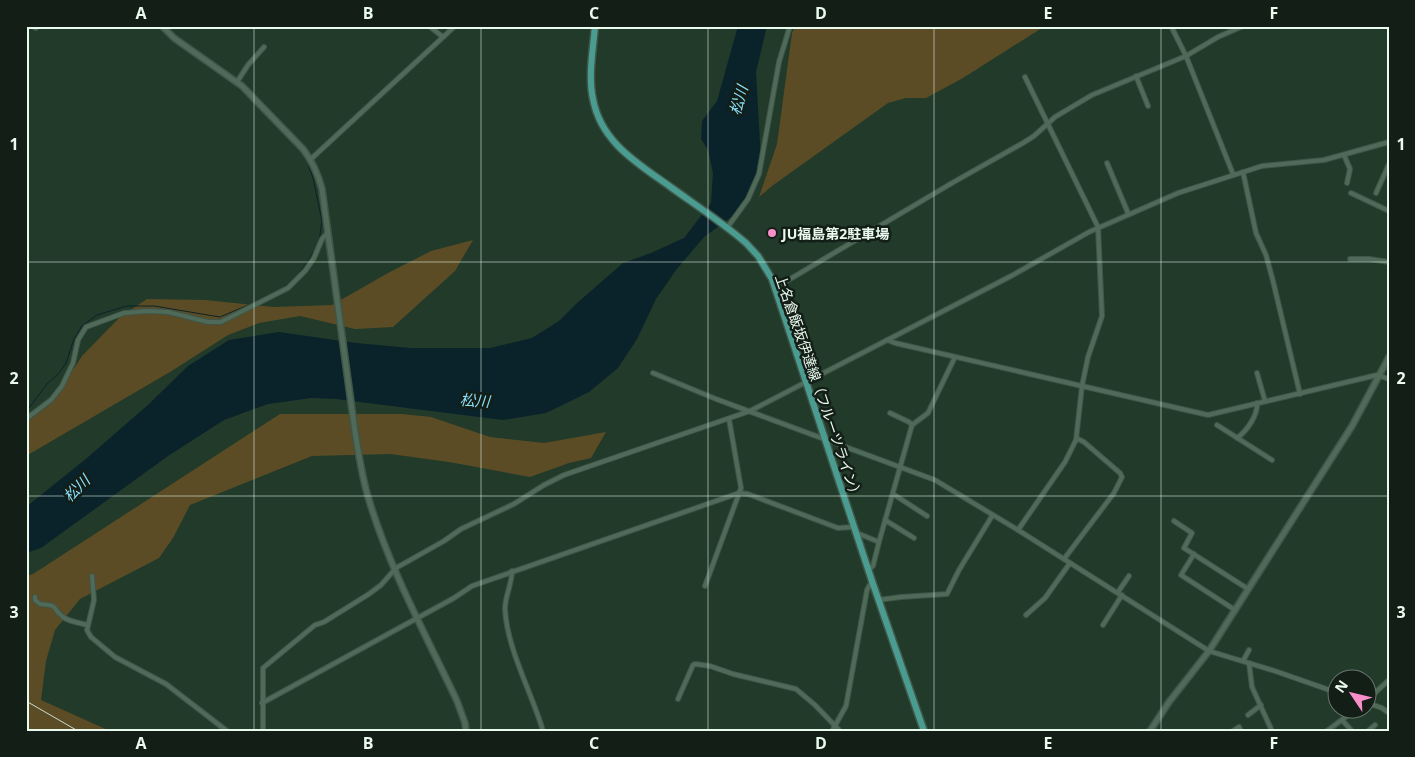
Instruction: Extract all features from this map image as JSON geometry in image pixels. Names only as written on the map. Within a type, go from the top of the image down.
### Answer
[{"type":"main road","name":"上名倉飯坂伊達線（フルーツライン）","points":[[595,26],[592,99],[601,123],[608,135],[622,151],[746,243],[767,269],[775,288],[854,530],[924,731]]},
{"type":"street","points":[[162,26],[174,38],[237,82],[303,149],[311,160],[322,189],[360,465],[371,507],[395,569],[457,700],[466,731]]},
{"type":"street","points":[[429,26],[443,38]]},
{"type":"street","points":[[311,160],[455,26]]},
{"type":"street","points":[[727,228],[748,199],[759,174],[780,62],[790,26]]},
{"type":"street","points":[[1171,26],[1186,56],[1233,174]]},
{"type":"street","points":[[775,288],[952,183],[1023,144],[1047,124],[1085,99],[1186,56],[1218,37],[1243,26]]},
{"type":"street","points":[[237,82],[264,47]]},
{"type":"street","points":[[1136,76],[1148,106]]},
{"type":"street","points":[[1018,530],[1065,462],[1076,440],[1082,386],[1088,358],[1102,316],[1098,227],[1025,77]]},
{"type":"street","points":[[263,731],[263,668],[315,625],[324,622],[369,594],[381,585],[395,569],[444,541],[464,527],[514,504],[558,478],[750,412],[1013,275],[1098,227],[1128,213],[1233,174],[1271,165],[1324,160],[1389,142]]},
{"type":"street","points":[[1344,155],[1350,169],[1347,183]]},
{"type":"street","points":[[1107,163],[1128,213]]},
{"type":"street","points":[[1376,193],[1389,164]]},
{"type":"street","points":[[1243,172],[1256,233],[1266,255],[1300,394]]},
{"type":"street","points":[[1351,193],[1389,211]]},
{"type":"street","points":[[26,419],[51,400],[62,386],[73,363],[78,340],[86,327],[124,313],[148,311],[168,312],[212,323],[225,321],[288,288],[305,271],[314,258],[322,239],[328,232]]},
{"type":"street","points":[[1350,259],[1389,262]]},
{"type":"street","points":[[887,340],[1202,415],[1379,375],[1389,379]]},
{"type":"street","points":[[868,570],[873,566],[912,425],[928,413],[955,357]]},
{"type":"street","points":[[1150,731],[1169,702],[1209,651],[1248,590],[1352,426],[1379,375],[1387,364],[1389,357]]},
{"type":"street","points":[[1257,373],[1265,401]]},
{"type":"street","points":[[653,374],[935,480],[1118,592],[1209,651],[1328,690]]},
{"type":"street","points":[[1237,438],[1252,419],[1258,407],[1257,403]]},
{"type":"street","points":[[890,413],[910,422],[912,425]]},
{"type":"street","points":[[705,586],[740,493],[739,475],[729,419]]},
{"type":"street","points":[[1217,425],[1272,460]]},
{"type":"street","points":[[1064,559],[1114,493],[1122,477],[1090,446],[1080,440],[1076,440]]},
{"type":"street","points":[[262,703],[472,586],[740,493],[748,494],[838,528],[854,530],[879,542]]},
{"type":"street","points":[[892,494],[927,516]]},
{"type":"street","points":[[878,600],[947,594],[959,570],[992,516]]},
{"type":"street","points":[[885,520],[914,538]]},
{"type":"street","points":[[1174,521],[1192,533],[1184,548],[1248,590]]},
{"type":"street","points":[[1194,554],[1181,575],[1235,610]]},
{"type":"street","points":[[1026,616],[1045,598],[1070,563]]},
{"type":"street","points":[[512,571],[505,602],[507,621],[516,656],[539,715],[543,731]]},
{"type":"street","points":[[92,576],[94,600],[87,632],[90,637],[106,650],[166,684],[227,731]]},
{"type":"street","points":[[1118,592],[1129,576]]},
{"type":"street","points":[[832,731],[846,706],[867,590],[872,581]]},
{"type":"street","points":[[1103,625],[1122,595]]},
{"type":"street","points":[[35,597],[35,600],[40,604],[54,606],[63,617],[88,625]]},
{"type":"street","points":[[1244,661],[1249,650]]},
{"type":"street","points":[[1249,663],[1251,682],[1272,731]]},
{"type":"street","points":[[678,699],[691,668],[695,664],[700,664],[796,689],[836,725],[840,731]]},
{"type":"street","points":[[1378,691],[1389,680]]},
{"type":"street","points":[[1248,715],[1261,705]]},
{"type":"street","points":[[1378,706],[1389,713]]},
{"type":"street","points":[[1329,730],[1342,720],[1352,731]]},
{"type":"street","points":[[1368,731],[1374,725]]},
{"type":"street","points":[[1233,731],[1239,727],[1241,731]]},
{"type":"shaded area","points":[[795,26],[1045,26],[963,78],[926,98],[906,98],[888,103],[759,197],[777,144],[792,33]]},
{"type":"shaded area","points":[[473,240],[455,271],[393,327],[355,329],[300,316],[259,323],[228,335],[170,372],[26,456],[26,414],[53,401],[82,356],[120,317],[147,299],[205,300],[274,307],[332,305],[431,251]]},
{"type":"shaded area","points":[[280,414],[402,414],[431,417],[490,437],[544,443],[606,432],[591,458],[569,463],[530,477],[449,462],[390,454],[312,456],[190,505],[173,538],[159,558],[80,599],[55,630],[46,661],[41,700],[110,731],[26,731],[26,576],[33,574]]},
{"type":"water","name":"松川","points":[[738,26],[767,26],[756,72],[761,161],[751,190],[734,215],[704,237],[676,270],[656,299],[637,339],[618,368],[589,392],[546,413],[503,420],[336,399],[311,398],[268,404],[224,420],[168,456],[41,548],[26,553],[26,507],[87,458],[149,404],[188,366],[229,340],[279,332],[356,343],[411,348],[490,348],[532,338],[559,321],[623,263],[684,238],[711,203],[713,173],[708,150],[701,139],[702,121],[717,101]]},
{"type":"waterway","points":[[313,154],[451,26]]},
{"type":"waterway","points":[[307,161],[313,178],[322,221],[319,241]]},
{"type":"waterway","points":[[300,273],[315,250]]},
{"type":"waterway","points":[[283,288],[290,283]]},
{"type":"waterway","points":[[26,412],[66,363],[74,339],[82,326],[97,315],[127,306],[154,306],[220,317],[260,300]]},
{"type":"railway","points":[[26,701],[78,731]]},
{"type":"place","name":"JU福島第2駐車場","points":[[772,233]]}]
